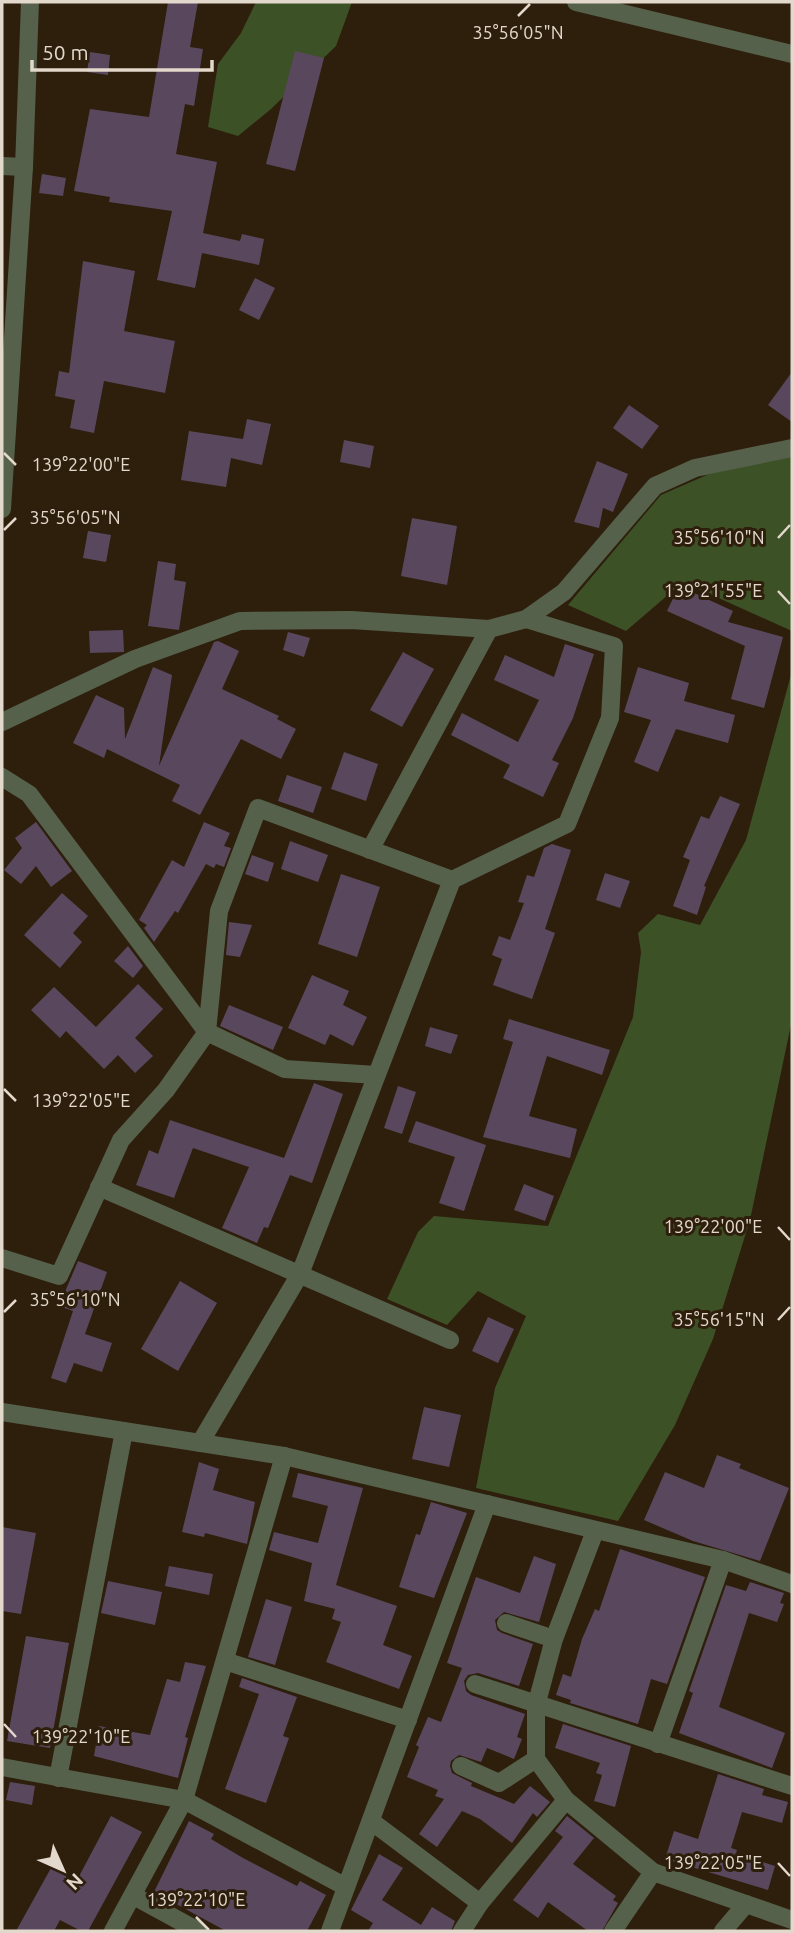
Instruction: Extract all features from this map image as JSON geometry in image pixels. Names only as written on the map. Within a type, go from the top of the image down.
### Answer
[{"type":"street","points":[[2,509],[24,167],[29,2]]},
{"type":"street","points":[[576,2],[792,54]]},
{"type":"street","points":[[2,166],[24,167]]},
{"type":"street","points":[[2,722],[135,659],[240,621],[351,621],[489,629],[526,619],[564,592],[655,486],[695,468],[792,448]]},
{"type":"street","points":[[200,1443],[300,1274],[452,880],[567,824],[611,718],[614,646],[526,619]]},
{"type":"street","points":[[370,850],[489,629]]},
{"type":"street","points":[[2,777],[29,794],[208,1032],[285,1069],[376,1074]]},
{"type":"street","points":[[2,1258],[59,1276],[121,1140],[166,1090],[208,1032],[219,911],[258,808],[452,880]]},
{"type":"street","points":[[99,1187],[450,1340]]},
{"type":"street","points":[[2,1412],[284,1456],[723,1560],[792,1584]]},
{"type":"street","points":[[58,1778],[124,1431]]},
{"type":"street","points":[[113,1931],[184,1800],[284,1456]]},
{"type":"street","points":[[330,1931],[487,1504]]},
{"type":"street","points":[[595,1531],[554,1639],[536,1706],[536,1759],[566,1800],[653,1872],[792,1920]]},
{"type":"street","points":[[658,1744],[723,1560]]},
{"type":"street","points":[[506,1623],[554,1639]]},
{"type":"street","points":[[225,1661],[408,1720]]},
{"type":"street","points":[[475,1684],[536,1706],[792,1786]]},
{"type":"street","points":[[461,1766],[499,1783],[536,1759]]},
{"type":"street","points":[[2,1767],[184,1800],[346,1887]]},
{"type":"street","points":[[462,1931],[480,1903],[566,1800]]},
{"type":"street","points":[[370,1821],[480,1903]]},
{"type":"street","points":[[613,1931],[653,1872]]},
{"type":"street","points":[[134,1896],[198,1931]]},
{"type":"street","points":[[723,1931],[746,1904]]},
{"type":"green space","points":[[256,2],[352,2],[336,46],[271,109],[238,136],[208,127],[218,64],[241,33]]},
{"type":"green space","points":[[792,456],[792,631],[683,582],[626,631],[568,605],[661,495],[709,474]]},
{"type":"green space","points":[[792,671],[792,1020],[750,1220],[713,1339],[675,1425],[618,1521],[476,1488],[495,1388],[526,1316],[478,1291],[447,1325],[387,1299],[418,1232],[434,1216],[548,1226],[633,1017],[641,952],[638,933],[658,914],[700,925],[746,840]]},
{"type":"building","points":[[168,2],[198,2],[190,47],[203,49],[194,106],[185,104],[176,154],[217,162],[203,233],[240,241],[242,234],[264,239],[259,265],[202,253],[195,288],[157,280],[172,211],[109,202],[110,197],[74,191],[90,109],[149,117]]},
{"type":"building","points":[[295,51],[324,58],[295,171],[266,164]]},
{"type":"building","points":[[90,52],[110,55],[108,75],[87,72]]},
{"type":"building","points":[[42,174],[66,178],[63,196],[39,193]]},
{"type":"building","points":[[83,261],[135,271],[124,331],[175,341],[165,393],[104,381],[94,433],[70,428],[75,400],[55,396],[59,371],[69,373]]},
{"type":"building","points":[[255,278],[275,288],[259,320],[239,310]]},
{"type":"building","points":[[792,372],[792,422],[768,405]]},
{"type":"building","points":[[629,405],[659,426],[642,449],[613,428]]},
{"type":"building","points":[[247,419],[271,424],[262,465],[231,458],[226,487],[181,480],[189,431],[243,439]]},
{"type":"building","points":[[344,440],[374,446],[370,468],[340,462]]},
{"type":"building","points":[[597,461],[628,474],[613,512],[603,508],[599,528],[574,522]]},
{"type":"building","points":[[412,518],[457,526],[447,585],[401,576]]},
{"type":"building","points":[[88,531],[111,535],[106,562],[83,558]]},
{"type":"building","points":[[158,561],[176,564],[174,580],[186,582],[179,630],[148,626]]},
{"type":"building","points":[[679,586],[733,611],[728,622],[783,637],[764,708],[731,699],[745,646],[667,611]]},
{"type":"building","points":[[123,630],[124,652],[90,653],[89,631]]},
{"type":"building","points":[[288,632],[310,638],[304,657],[283,650]]},
{"type":"building","points":[[218,641],[239,651],[222,689],[279,716],[277,719],[296,729],[281,759],[241,739],[200,815],[172,801],[180,785],[107,749],[104,758],[73,743],[96,695],[124,708],[125,739],[153,667],[172,675],[159,766],[214,642]]},
{"type":"building","points":[[565,644],[594,654],[573,718],[552,760],[559,763],[543,797],[503,778],[510,765],[451,735],[462,713],[518,742],[539,700],[494,680],[505,655],[554,677]]},
{"type":"building","points":[[403,652],[434,669],[402,727],[370,710]]},
{"type":"building","points":[[638,667],[689,683],[684,701],[735,715],[728,743],[676,729],[658,772],[634,762],[651,720],[624,712]]},
{"type":"building","points":[[344,752],[378,764],[366,801],[331,789]]},
{"type":"building","points":[[287,775],[322,787],[313,813],[278,801]]},
{"type":"building","points":[[720,796],[740,804],[704,886],[706,887],[697,915],[673,906],[690,860],[683,857],[701,816],[709,819]]},
{"type":"building","points":[[36,822],[72,871],[51,887],[36,866],[21,884],[4,870],[22,848],[15,838]]},
{"type":"building","points":[[204,822],[230,833],[224,846],[231,848],[224,867],[216,864],[214,868],[206,864],[178,913],[175,911],[154,942],[144,928],[147,925],[139,920],[172,860],[184,867]]},
{"type":"building","points":[[290,841],[328,855],[318,882],[281,869]]},
{"type":"building","points":[[552,844],[571,850],[545,929],[555,933],[532,999],[493,985],[502,959],[492,955],[499,936],[510,940],[524,903],[518,902],[527,875],[534,877],[544,848]]},
{"type":"building","points":[[252,855],[274,863],[268,882],[245,874]]},
{"type":"building","points":[[605,873],[630,881],[620,908],[596,900]]},
{"type":"building","points":[[341,874],[380,887],[357,957],[318,944]]},
{"type":"building","points":[[62,893],[88,916],[73,933],[82,942],[60,968],[24,935]]},
{"type":"building","points":[[229,922],[252,925],[240,957],[226,955]]},
{"type":"building","points":[[128,946],[143,966],[133,978],[114,961]]},
{"type":"building","points":[[312,975],[349,991],[343,1005],[367,1017],[353,1046],[330,1034],[325,1045],[288,1028]]},
{"type":"building","points":[[138,984],[163,1009],[135,1038],[153,1056],[135,1073],[118,1055],[104,1069],[66,1031],[60,1038],[31,1010],[54,987],[96,1027]]},
{"type":"building","points":[[229,1005],[283,1027],[273,1050],[220,1026]]},
{"type":"building","points":[[509,1019],[610,1050],[602,1075],[547,1056],[529,1116],[577,1129],[570,1158],[483,1137],[513,1042],[503,1039]]},
{"type":"building","points":[[430,1027],[458,1035],[451,1054],[425,1046]]},
{"type":"building","points":[[314,1083],[343,1094],[312,1183],[290,1175],[268,1228],[264,1227],[257,1243],[222,1228],[249,1167],[193,1148],[174,1198],[136,1185],[149,1150],[158,1154],[170,1120],[284,1158]]},
{"type":"building","points":[[398,1086],[416,1092],[402,1134],[384,1128]]},
{"type":"building","points":[[416,1121],[486,1145],[464,1211],[439,1203],[455,1157],[408,1142]]},
{"type":"building","points":[[524,1184],[554,1196],[545,1221],[514,1210]]},
{"type":"building","points":[[78,1261],[107,1272],[85,1334],[112,1343],[102,1372],[74,1363],[66,1383],[51,1378],[73,1311],[59,1306]]},
{"type":"building","points":[[180,1281],[217,1303],[178,1371],[141,1349]]},
{"type":"building","points":[[488,1317],[514,1329],[498,1363],[472,1351]]},
{"type":"building","points":[[424,1407],[461,1415],[449,1467],[412,1459]]},
{"type":"building","points":[[717,1455],[741,1464],[739,1468],[789,1488],[760,1561],[693,1541],[644,1520],[665,1472],[704,1488]]},
{"type":"building","points":[[199,1462],[219,1469],[213,1490],[255,1502],[247,1544],[205,1533],[204,1537],[182,1532]]},
{"type":"building","points":[[298,1473],[363,1488],[336,1585],[397,1606],[383,1645],[412,1656],[399,1689],[326,1662],[341,1622],[332,1619],[335,1609],[304,1601],[312,1563],[269,1550],[274,1532],[318,1543],[328,1506],[292,1497]]},
{"type":"building","points":[[431,1502],[467,1513],[434,1598],[399,1587],[416,1534],[420,1535]]},
{"type":"building","points":[[2,1527],[36,1533],[21,1614],[2,1611]]},
{"type":"building","points":[[620,1549],[705,1577],[667,1684],[651,1679],[638,1724],[570,1703],[571,1700],[556,1695],[563,1674],[571,1677],[582,1639],[595,1609],[599,1611]]},
{"type":"building","points":[[534,1556],[556,1564],[539,1622],[504,1612],[495,1620],[497,1630],[533,1644],[519,1686],[478,1673],[468,1675],[464,1681],[466,1691],[471,1695],[525,1714],[517,1737],[522,1739],[514,1759],[487,1748],[481,1762],[459,1755],[451,1761],[450,1766],[452,1773],[472,1783],[471,1786],[514,1804],[530,1786],[550,1802],[537,1817],[533,1813],[512,1843],[480,1819],[462,1811],[437,1847],[419,1834],[444,1799],[435,1796],[438,1790],[407,1777],[419,1747],[416,1745],[428,1717],[441,1722],[462,1668],[447,1663],[476,1577],[520,1593]]},
{"type":"building","points":[[169,1566],[213,1574],[209,1595],[165,1586]]},
{"type":"building","points":[[108,1581],[162,1592],[155,1625],[101,1613]]},
{"type":"building","points":[[750,1582],[784,1593],[780,1603],[784,1604],[777,1622],[749,1613],[719,1707],[785,1733],[772,1768],[679,1733],[693,1693],[689,1691],[726,1585],[746,1591]]},
{"type":"building","points":[[266,1599],[292,1607],[275,1665],[248,1657]]},
{"type":"building","points":[[26,1636],[69,1643],[50,1748],[7,1741]]},
{"type":"building","points":[[185,1662],[206,1666],[185,1737],[188,1738],[178,1778],[94,1756],[99,1726],[150,1735],[167,1679],[180,1682]]},
{"type":"building","points":[[242,1678],[297,1697],[283,1736],[289,1738],[266,1803],[225,1789],[259,1694],[239,1687]]},
{"type":"building","points":[[563,1724],[631,1746],[615,1807],[594,1801],[602,1775],[596,1773],[600,1763],[555,1748]]},
{"type":"building","points":[[718,1774],[764,1789],[762,1795],[788,1802],[782,1823],[742,1812],[731,1848],[737,1850],[736,1853],[775,1866],[768,1890],[665,1859],[674,1831],[698,1839]]},
{"type":"building","points":[[10,1782],[35,1786],[32,1805],[6,1800]]},
{"type":"building","points":[[111,1816],[142,1832],[88,1931],[81,1931],[60,1920],[54,1931],[16,1931],[51,1868],[76,1882]]},
{"type":"building","points":[[567,1816],[594,1838],[573,1864],[616,1896],[613,1900],[618,1903],[602,1931],[588,1931],[548,1902],[538,1918],[513,1900],[563,1837],[555,1831]]},
{"type":"building","points":[[189,1821],[214,1834],[211,1839],[243,1858],[297,1886],[300,1881],[326,1895],[307,1931],[226,1931],[154,1892]]},
{"type":"building","points":[[379,1854],[403,1868],[382,1900],[421,1925],[432,1907],[455,1921],[451,1931],[368,1931],[373,1923],[351,1910]]}]
